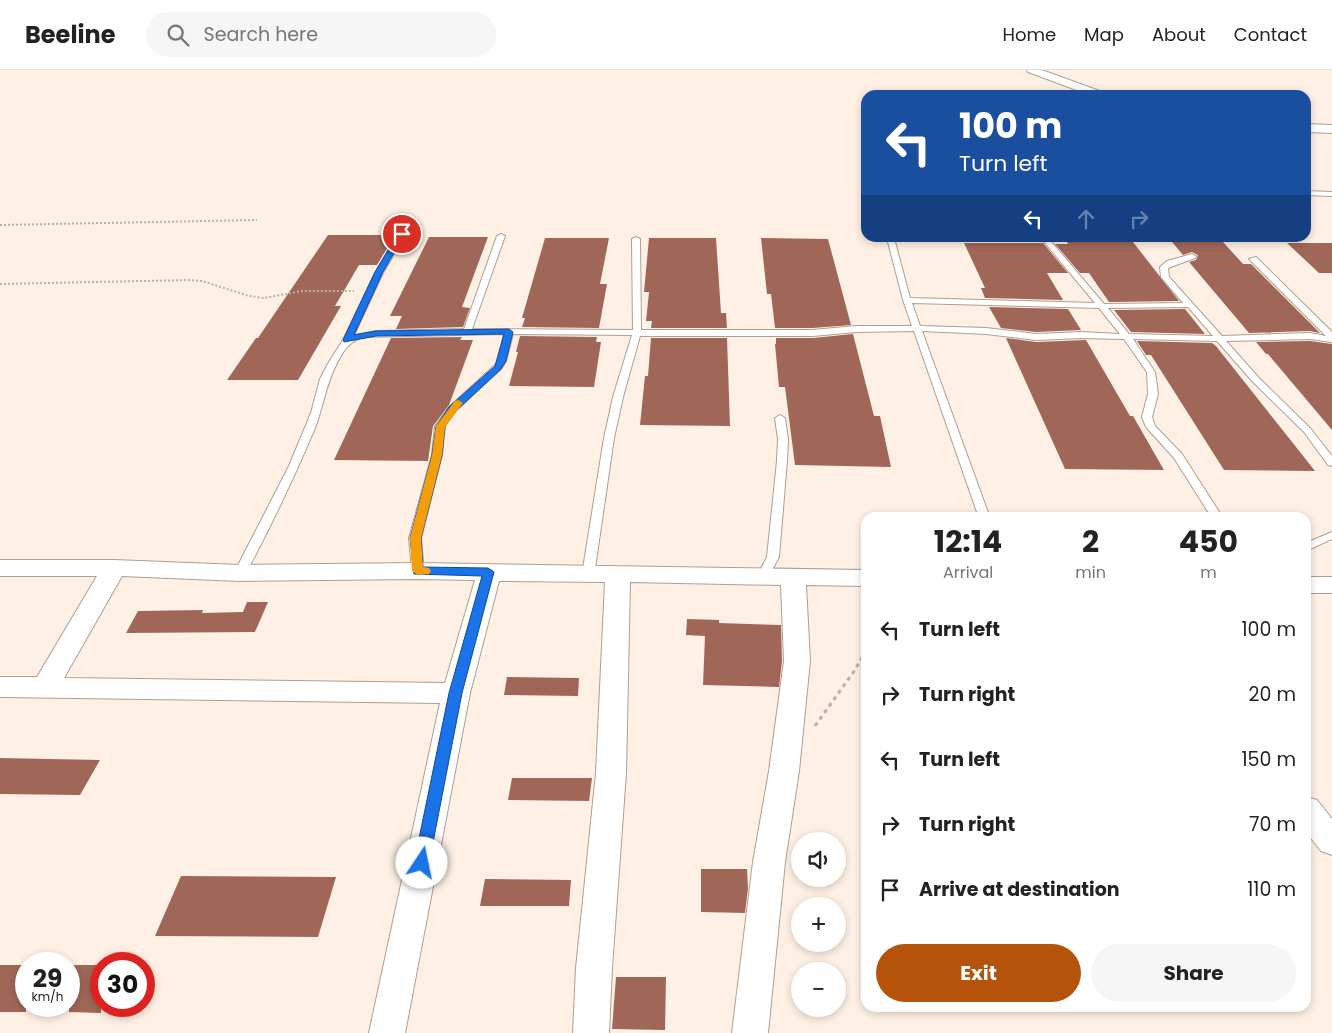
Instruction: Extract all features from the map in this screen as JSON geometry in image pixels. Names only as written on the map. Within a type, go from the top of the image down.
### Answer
[{"type":"street","points":[[1032,70],[1087,90]]},
{"type":"street","points":[[1311,128],[1332,129]]},
{"type":"street","points":[[0,568],[114,568],[240,573],[418,571],[861,578]]},
{"type":"street","points":[[45,688],[114,568]]},
{"type":"street","points":[[387,1033],[456,693],[488,572]]},
{"type":"street","points":[[591,1033],[594,968],[611,773],[618,574]]},
{"type":"street","points":[[750,1033],[770,862],[784,772],[797,661],[793,578]]},
{"type":"street","points":[[1311,585],[1332,585]]},
{"type":"street","points":[[0,687],[456,693]]},
{"type":"street","points":[[1311,815],[1332,842]]},
{"type":"lane","points":[[1311,193],[1332,194]]},
{"type":"lane","points":[[240,573],[265,526],[280,489],[294,466],[316,413],[325,379],[333,362],[347,340],[370,291],[402,234]]},
{"type":"lane","points":[[467,331],[501,236]]},
{"type":"lane","points":[[588,575],[609,438],[618,397],[637,333],[636,239]]},
{"type":"lane","points":[[891,242],[907,300],[983,512]]},
{"type":"lane","points":[[1048,242],[1127,337],[1152,372],[1153,394],[1147,416],[1151,427],[1178,456],[1214,512]]},
{"type":"lane","points":[[1192,256],[1170,263],[1164,267],[1165,277],[1256,380],[1306,430],[1332,462]]},
{"type":"lane","points":[[1253,258],[1332,338]]},
{"type":"lane","points":[[907,300],[1100,306],[1188,305]]},
{"type":"lane","points":[[347,340],[361,335],[467,331],[637,333],[813,332],[918,328],[986,331],[1036,337],[1220,339],[1310,336],[1332,338]]},
{"type":"lane","points":[[418,571],[415,538],[437,455],[440,426],[456,405],[498,367],[502,361],[509,332]]},
{"type":"lane","points":[[763,576],[773,557],[782,461],[783,439],[780,418]]},
{"type":"lane","points":[[1311,546],[1332,535]]},
{"type":"path","points":[[0,225],[257,220]]},
{"type":"path","points":[[0,284],[190,280],[202,281],[249,296],[264,298],[302,291],[370,291]]},
{"type":"path","points":[[809,734],[856,670],[861,660]]},
{"type":"building","points":[[328,235],[395,235],[377,265],[359,265],[335,306],[341,306],[298,380],[227,380],[256,338],[258,338]]},
{"type":"building","points":[[429,237],[488,237],[462,307],[470,308],[463,327],[396,329],[402,316],[390,316]]},
{"type":"building","points":[[545,238],[609,238],[600,284],[607,284],[599,328],[522,327],[525,318],[522,318]]},
{"type":"building","points":[[649,238],[716,238],[721,313],[726,313],[727,328],[651,328],[652,321],[646,321],[649,292],[644,292]]},
{"type":"building","points":[[761,238],[828,239],[851,325],[775,328],[771,294],[767,294]]},
{"type":"building","points":[[1067,242],[1133,242],[1179,301],[1109,302],[1089,273],[1080,273],[1055,244],[1068,244]]},
{"type":"building","points":[[1172,242],[1223,242],[1243,264],[1251,264],[1320,333],[1310,331],[1249,333],[1189,262],[1196,260],[1198,255],[1192,252],[1183,255]]},
{"type":"building","points":[[964,243],[1043,243],[1068,273],[1047,273],[1063,300],[985,298],[981,288],[985,288]]},
{"type":"building","points":[[1287,243],[1332,243],[1332,273],[1319,273]]},
{"type":"building","points":[[989,307],[1068,309],[1081,330],[1036,332],[1001,328]]},
{"type":"building","points":[[1185,309],[1205,334],[1131,332],[1114,310]]},
{"type":"building","points":[[853,334],[874,416],[880,416],[891,467],[795,465],[785,387],[779,387],[776,338],[813,338]]},
{"type":"building","points":[[520,336],[597,337],[596,342],[601,342],[594,387],[509,386]]},
{"type":"building","points":[[462,337],[460,340],[473,340],[449,405],[433,426],[428,461],[334,460],[391,338]]},
{"type":"building","points":[[651,338],[727,338],[730,426],[640,425],[645,376],[648,376]]},
{"type":"building","points":[[1006,338],[1036,342],[1086,340],[1164,470],[1065,469]]},
{"type":"building","points":[[1137,341],[1212,343],[1315,471],[1224,470],[1151,355],[1146,355]]},
{"type":"building","points":[[1310,341],[1332,344],[1332,430],[1256,342]]},
{"type":"building","points":[[247,602],[268,602],[255,632],[126,633],[138,611],[203,610],[202,613],[243,612]]},
{"type":"building","points":[[687,619],[719,620],[719,623],[781,625],[782,661],[779,687],[703,685],[705,636],[686,635]]},
{"type":"building","points":[[507,677],[579,678],[578,696],[504,695]]},
{"type":"building","points":[[0,758],[100,760],[80,795],[0,794]]},
{"type":"building","points":[[512,778],[592,778],[589,801],[508,800]]},
{"type":"building","points":[[701,869],[747,869],[748,888],[745,913],[701,912]]},
{"type":"building","points":[[181,876],[336,877],[318,937],[155,936]]},
{"type":"building","points":[[485,879],[571,880],[569,906],[480,906]]},
{"type":"building","points":[[0,965],[15,965],[15,1012],[0,1012]]},
{"type":"building","points":[[80,965],[90,965],[90,1013],[80,1012]]},
{"type":"building","points":[[616,977],[666,977],[665,1030],[612,1029]]},
{"type":"slow traffic","points":[[425,571],[418,571],[415,538],[437,455],[440,426],[458,403]]},
{"type":"route","points":[[402,234],[379,272],[347,340],[356,336],[376,334],[467,331],[509,332],[502,361],[498,367],[491,376],[452,409],[440,426],[437,455],[415,538],[418,571],[488,572],[456,693],[422,863]]}]
